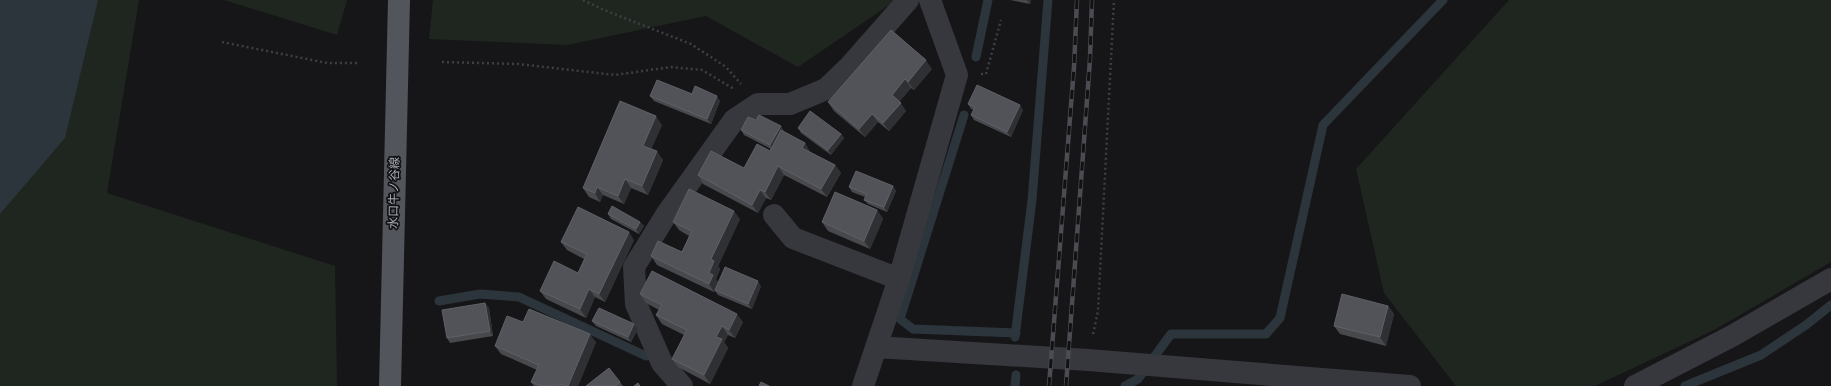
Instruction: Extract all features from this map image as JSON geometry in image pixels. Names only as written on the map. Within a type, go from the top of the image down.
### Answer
[{"type":"main road","name":"水口牛ノ谷線","points":[[390,386],[399,0]]},
{"type":"street","points":[[682,386],[662,363],[636,304],[634,267],[666,216],[734,120],[758,104],[790,104],[826,89],[849,68],[908,0]]},
{"type":"street","points":[[863,386],[899,279],[957,74],[930,0]]},
{"type":"street","points":[[774,216],[793,238],[899,279]]},
{"type":"street","points":[[1635,386],[1732,336],[1831,279]]},
{"type":"street","points":[[876,347],[1088,360],[1410,386]]},
{"type":"path","points":[[583,0],[604,10],[691,44],[726,67],[758,104]]},
{"type":"path","points":[[1088,360],[1098,310],[1114,0]]},
{"type":"path","points":[[957,74],[986,74],[1001,20]]},
{"type":"path","points":[[222,42],[327,63],[360,63]]},
{"type":"path","points":[[442,62],[518,64],[615,75],[671,67],[702,70],[758,104]]},
{"type":"shaded area","points":[[0,0],[139,0],[107,193],[335,266],[337,386],[0,386]]},
{"type":"shaded area","points":[[0,0],[98,0],[65,138],[0,214]]},
{"type":"shaded area","points":[[224,0],[347,0],[337,35]]},
{"type":"shaded area","points":[[433,0],[895,1],[798,67],[706,16],[567,45],[429,39]]},
{"type":"shaded area","points":[[1509,0],[1831,0],[1831,262],[1714,330],[1595,386],[1456,386],[1384,293],[1356,169]]},
{"type":"building","points":[[891,30],[926,60],[908,82],[905,79],[892,95],[901,103],[883,123],[872,114],[859,129],[828,102]]},
{"type":"building","points":[[657,80],[692,94],[695,86],[717,96],[707,119],[650,96]]},
{"type":"building","points":[[977,85],[1020,105],[1007,132],[971,115],[975,107],[968,104]]},
{"type":"building","points":[[620,101],[656,116],[643,146],[657,151],[642,186],[625,179],[618,196],[597,187],[595,193],[583,188]]},
{"type":"building","points":[[810,111],[841,134],[828,150],[798,128]]},
{"type":"building","points":[[759,115],[781,126],[770,145],[741,130],[748,117],[756,120]]},
{"type":"building","points":[[781,130],[805,143],[802,148],[835,165],[821,189],[778,166],[765,192],[760,190],[752,205],[698,175],[711,151],[744,168],[757,144],[770,151]]},
{"type":"building","points":[[856,171],[893,186],[884,207],[864,200],[867,194],[849,187]]},
{"type":"building","points":[[689,189],[734,211],[711,259],[714,261],[709,273],[713,275],[709,284],[651,256],[658,241],[682,252],[692,231],[673,222]]},
{"type":"building","points":[[835,192],[877,210],[864,241],[822,222]]},
{"type":"building","points":[[612,206],[640,222],[636,229],[608,214]]},
{"type":"building","points":[[578,207],[629,232],[599,294],[589,289],[580,309],[540,291],[554,261],[578,273],[587,254],[561,242]]},
{"type":"building","points":[[725,267],[758,281],[748,304],[715,290]]},
{"type":"building","points":[[652,271],[737,314],[729,330],[722,326],[716,337],[722,339],[704,375],[672,359],[687,330],[656,315],[662,305],[640,294]]},
{"type":"building","points":[[1342,294],[1388,306],[1380,337],[1334,326]]},
{"type":"building","points":[[485,303],[490,331],[447,338],[442,310]]},
{"type":"building","points":[[599,308],[634,324],[628,337],[592,321]]},
{"type":"building","points":[[529,309],[590,334],[568,386],[559,384],[558,386],[542,386],[531,382],[539,365],[495,346],[507,316],[523,322]]},
{"type":"building","points":[[609,368],[620,382],[615,386],[586,386]]},
{"type":"building","points":[[761,382],[769,386],[759,386]]},
{"type":"waterway","points":[[976,57],[988,0]]},
{"type":"waterway","points":[[1015,337],[1032,200],[1048,0]]},
{"type":"waterway","points":[[1125,386],[1138,379],[1171,334],[1266,334],[1280,318],[1323,125],[1443,0]]},
{"type":"waterway","points":[[964,115],[900,319],[913,329],[1016,333]]},
{"type":"waterway","points":[[439,301],[480,294],[519,297],[646,356]]},
{"type":"waterway","points":[[1685,386],[1761,355],[1806,325],[1831,305]]},
{"type":"waterway","points":[[1015,386],[1016,375]]},
{"type":"railway","points":[[1049,386],[1074,67],[1077,0]]},
{"type":"railway","points":[[1066,386],[1090,59],[1092,0]]}]
